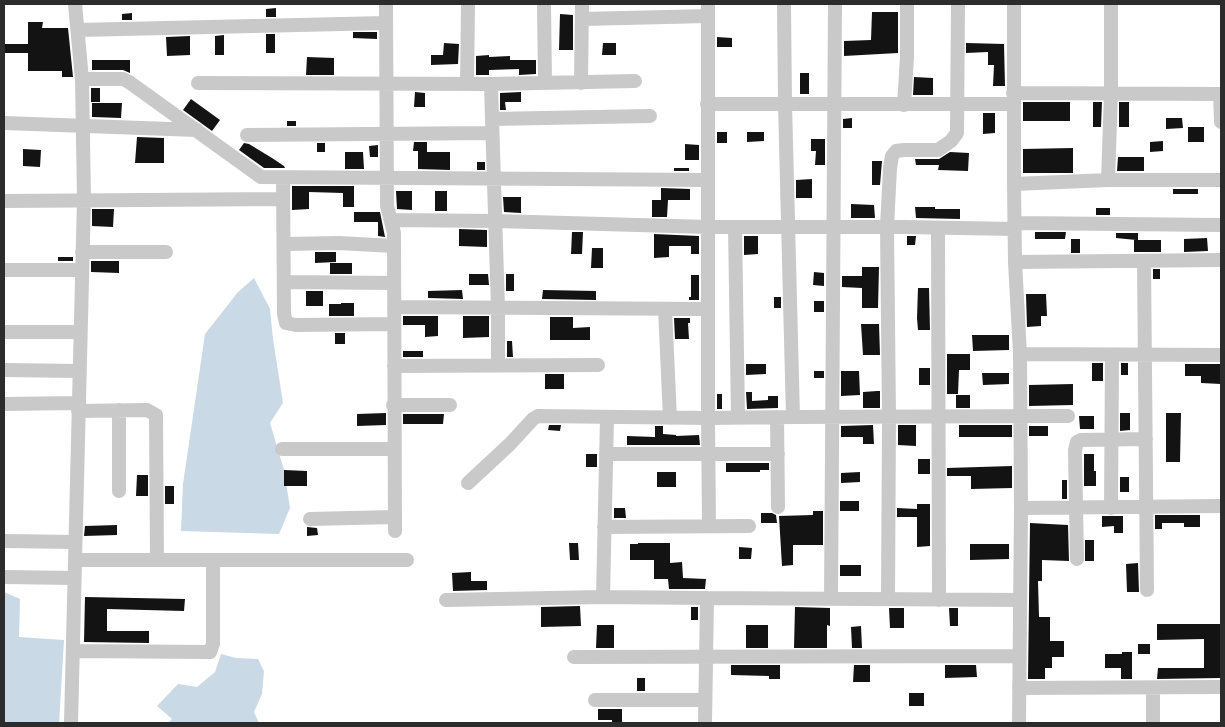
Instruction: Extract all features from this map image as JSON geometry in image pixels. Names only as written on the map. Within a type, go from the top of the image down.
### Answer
[{"type":"street","points":[[71,723],[84,199],[82,79],[76,4]]},
{"type":"street","points":[[310,519],[395,524],[394,246],[393,227],[388,211],[386,4]]},
{"type":"street","points":[[467,84],[468,4]]},
{"type":"street","points":[[544,4],[544,82]]},
{"type":"street","points":[[581,83],[582,4]]},
{"type":"street","points":[[784,4],[794,417]]},
{"type":"street","points":[[831,599],[834,417],[835,4]]},
{"type":"street","points":[[904,105],[907,57],[907,4]]},
{"type":"street","points":[[888,599],[887,227],[890,168],[892,156],[896,151],[938,150],[951,141],[957,133],[958,4]]},
{"type":"street","points":[[1014,4],[1014,226],[1020,354],[1019,723]]},
{"type":"street","points":[[1108,180],[1112,94],[1111,4]]},
{"type":"street","points":[[582,19],[708,10],[707,309],[710,455],[709,526]]},
{"type":"street","points":[[78,30],[386,23]]},
{"type":"street","points":[[82,79],[123,79],[261,177],[708,180]]},
{"type":"street","points":[[198,83],[491,84],[635,81]]},
{"type":"street","points":[[491,84],[493,180],[496,221],[498,365]]},
{"type":"street","points":[[707,104],[835,103],[957,106],[1013,99],[1112,94],[1221,94],[1221,122]]},
{"type":"street","points":[[492,119],[650,116]]},
{"type":"street","points":[[4,123],[197,130]]},
{"type":"street","points":[[247,135],[492,134]]},
{"type":"street","points":[[283,178],[284,314],[286,323],[291,325],[394,324]]},
{"type":"street","points":[[1014,184],[1108,180],[1221,180]]},
{"type":"street","points":[[4,201],[283,199]]},
{"type":"street","points":[[391,220],[708,227],[938,228],[1221,225]]},
{"type":"street","points":[[736,227],[738,417]]},
{"type":"street","points":[[938,228],[939,600]]},
{"type":"street","points":[[284,244],[339,243],[394,246]]},
{"type":"street","points":[[82,252],[166,252]]},
{"type":"street","points":[[1144,260],[1147,590]]},
{"type":"street","points":[[1015,262],[1221,260]]},
{"type":"street","points":[[4,270],[82,270]]},
{"type":"street","points":[[285,282],[394,283]]},
{"type":"street","points":[[394,307],[707,309]]},
{"type":"street","points":[[665,308],[670,418]]},
{"type":"street","points":[[4,332],[80,332]]},
{"type":"street","points":[[1020,354],[1221,355]]},
{"type":"street","points":[[1111,508],[1112,355]]},
{"type":"street","points":[[394,366],[598,365]]},
{"type":"street","points":[[4,370],[79,371]]},
{"type":"street","points":[[4,404],[147,410],[156,416],[157,560]]},
{"type":"street","points":[[394,405],[450,405]]},
{"type":"street","points":[[119,410],[119,491]]},
{"type":"street","points":[[468,483],[538,416],[708,418],[1068,416]]},
{"type":"street","points":[[777,417],[778,507]]},
{"type":"street","points":[[603,597],[607,418]]},
{"type":"street","points":[[1077,559],[1075,445],[1081,440],[1146,440]]},
{"type":"street","points":[[282,449],[394,449]]},
{"type":"street","points":[[606,454],[778,454]]},
{"type":"street","points":[[1021,508],[1221,506]]},
{"type":"street","points":[[604,527],[749,526]]},
{"type":"street","points":[[4,541],[75,542]]},
{"type":"street","points":[[74,560],[407,560]]},
{"type":"street","points":[[73,652],[210,652],[213,644],[213,560]]},
{"type":"street","points":[[4,577],[74,578]]},
{"type":"street","points":[[446,600],[603,597],[1020,600]]},
{"type":"street","points":[[705,723],[707,598]]},
{"type":"street","points":[[574,657],[1019,656]]},
{"type":"street","points":[[1019,688],[1221,687]]},
{"type":"street","points":[[1153,688],[1153,723]]},
{"type":"street","points":[[595,700],[705,700]]},
{"type":"water","points":[[254,278],[270,309],[283,403],[270,423],[284,470],[290,508],[279,534],[181,531],[183,484],[205,334],[238,292]]},
{"type":"water","points":[[4,592],[20,599],[19,637],[64,640],[59,723],[4,723]]},
{"type":"water","points":[[221,654],[236,658],[258,659],[264,671],[262,694],[254,712],[259,723],[168,723],[172,719],[157,706],[178,684],[197,687],[215,672]]},
{"type":"building","points":[[276,8],[276,17],[266,17],[266,9]]},
{"type":"building","points":[[872,12],[898,12],[898,53],[844,56],[844,41],[871,40]]},
{"type":"building","points":[[132,13],[132,20],[122,20],[122,14]]},
{"type":"building","points":[[560,14],[573,15],[573,50],[559,50]]},
{"type":"building","points":[[28,22],[43,22],[42,28],[68,28],[73,77],[62,77],[62,71],[28,71],[28,53],[4,53],[4,44],[28,44]]},
{"type":"building","points":[[353,32],[377,32],[377,39],[353,38]]},
{"type":"building","points":[[266,34],[275,34],[275,53],[266,53]]},
{"type":"building","points":[[224,35],[224,55],[215,55],[215,36]]},
{"type":"building","points":[[190,36],[190,55],[167,56],[166,37]]},
{"type":"building","points":[[717,37],[732,38],[732,47],[717,47]]},
{"type":"building","points":[[444,43],[459,44],[458,64],[431,65],[431,55],[443,55]]},
{"type":"building","points":[[603,43],[616,43],[616,55],[602,55]]},
{"type":"building","points":[[966,43],[1004,44],[1005,86],[993,86],[994,65],[988,65],[988,52],[966,53]]},
{"type":"building","points":[[489,55],[489,57],[510,56],[510,60],[536,60],[536,74],[519,75],[519,69],[489,70],[489,75],[476,75],[476,56]]},
{"type":"building","points":[[307,57],[334,58],[334,75],[306,75]]},
{"type":"building","points":[[92,60],[130,60],[130,73],[123,70],[92,70]]},
{"type":"building","points":[[800,73],[809,73],[809,94],[800,94]]},
{"type":"building","points":[[914,77],[933,78],[933,95],[913,95]]},
{"type":"building","points":[[91,88],[100,88],[100,102],[91,102]]},
{"type":"building","points":[[415,92],[425,93],[425,107],[414,107]]},
{"type":"building","points":[[521,92],[521,102],[505,102],[506,110],[500,110],[500,93]]},
{"type":"building","points":[[191,99],[220,120],[212,131],[183,110]]},
{"type":"building","points":[[1023,102],[1070,102],[1070,121],[1023,121]]},
{"type":"building","points":[[1093,102],[1102,102],[1101,127],[1093,127]]},
{"type":"building","points":[[1119,102],[1129,102],[1129,127],[1119,127]]},
{"type":"building","points":[[92,103],[122,103],[121,118],[92,117]]},
{"type":"building","points":[[983,113],[995,113],[995,133],[983,134]]},
{"type":"building","points":[[852,118],[852,128],[843,128],[843,119]]},
{"type":"building","points":[[1166,118],[1182,118],[1183,128],[1166,129]]},
{"type":"building","points":[[287,121],[296,121],[296,126],[287,126]]},
{"type":"building","points":[[1188,127],[1204,127],[1204,142],[1188,142]]},
{"type":"building","points":[[717,132],[727,132],[727,143],[717,143]]},
{"type":"building","points":[[747,132],[764,132],[764,141],[747,142]]},
{"type":"building","points":[[137,137],[164,138],[164,163],[135,163]]},
{"type":"building","points":[[811,139],[825,139],[825,165],[815,165],[816,151],[811,151]]},
{"type":"building","points":[[1163,141],[1163,151],[1150,152],[1150,142]]},
{"type":"building","points":[[414,142],[427,142],[427,152],[450,152],[450,170],[418,169],[418,151],[413,151]]},
{"type":"building","points":[[244,143],[272,158],[285,168],[264,168],[239,150]]},
{"type":"building","points":[[317,143],[325,143],[325,152],[317,152]]},
{"type":"building","points":[[685,144],[699,145],[699,160],[685,160]]},
{"type":"building","points":[[378,145],[378,157],[370,157],[369,146]]},
{"type":"building","points":[[1073,148],[1073,173],[1023,173],[1023,149]]},
{"type":"building","points":[[23,149],[41,150],[40,167],[23,166]]},
{"type":"building","points":[[345,152],[363,152],[364,169],[345,169]]},
{"type":"building","points":[[950,152],[969,153],[968,171],[938,170],[939,165],[916,165],[915,159],[939,159]]},
{"type":"building","points":[[1118,157],[1144,157],[1144,171],[1117,171]]},
{"type":"building","points":[[872,161],[882,161],[880,185],[872,185]]},
{"type":"building","points":[[477,162],[485,162],[485,170],[477,170]]},
{"type":"building","points":[[674,168],[689,168],[689,171],[674,171]]},
{"type":"building","points":[[812,179],[812,198],[796,198],[796,180]]},
{"type":"building","points":[[292,186],[354,186],[354,207],[343,207],[343,193],[309,192],[309,209],[292,210]]},
{"type":"building","points":[[661,188],[690,189],[690,200],[668,200],[667,217],[652,217],[652,200],[661,200]]},
{"type":"building","points":[[1173,189],[1198,189],[1198,194],[1173,194]]},
{"type":"building","points":[[396,191],[412,191],[412,210],[397,209]]},
{"type":"building","points":[[435,191],[447,191],[447,211],[435,211]]},
{"type":"building","points":[[503,197],[521,197],[521,213],[504,212]]},
{"type":"building","points":[[851,204],[874,205],[875,218],[851,218]]},
{"type":"building","points":[[915,207],[960,209],[960,219],[916,218]]},
{"type":"building","points":[[1096,208],[1110,208],[1110,215],[1096,215]]},
{"type":"building","points":[[92,209],[114,209],[113,227],[92,226]]},
{"type":"building","points":[[354,212],[380,212],[385,237],[378,236],[378,222],[354,222]]},
{"type":"building","points":[[459,229],[487,230],[487,247],[459,246]]},
{"type":"building","points":[[572,232],[583,232],[582,254],[571,254]]},
{"type":"building","points":[[1035,232],[1066,232],[1065,239],[1035,239]]},
{"type":"building","points":[[1116,233],[1138,233],[1138,240],[1161,240],[1161,252],[1134,252],[1134,240],[1136,240],[1116,238]]},
{"type":"building","points":[[654,234],[699,236],[699,254],[691,254],[691,246],[669,246],[669,257],[654,258]]},
{"type":"building","points":[[744,236],[758,236],[758,254],[744,255]]},
{"type":"building","points":[[907,236],[916,236],[915,245],[907,245]]},
{"type":"building","points":[[1207,238],[1208,251],[1184,252],[1184,239]]},
{"type":"building","points":[[1071,239],[1080,239],[1080,253],[1071,253]]},
{"type":"building","points":[[592,248],[603,248],[603,268],[591,268]]},
{"type":"building","points":[[315,252],[336,252],[336,262],[315,263]]},
{"type":"building","points":[[58,257],[73,257],[73,261],[58,261]]},
{"type":"building","points":[[91,261],[119,261],[119,273],[91,272]]},
{"type":"building","points":[[330,263],[352,263],[352,274],[330,274]]},
{"type":"building","points":[[862,267],[879,267],[878,308],[862,308],[862,288],[842,287],[842,276],[862,276]]},
{"type":"building","points":[[1153,269],[1160,269],[1160,279],[1153,279]]},
{"type":"building","points":[[814,272],[824,273],[824,286],[813,285]]},
{"type":"building","points":[[469,274],[488,274],[489,285],[469,285]]},
{"type":"building","points":[[506,274],[514,274],[514,291],[506,291]]},
{"type":"building","points":[[691,275],[699,275],[699,300],[689,300],[689,297],[691,297]]},
{"type":"building","points":[[918,288],[929,288],[930,330],[918,330]]},
{"type":"building","points":[[462,290],[463,299],[428,298],[428,291]]},
{"type":"building","points":[[543,290],[596,291],[596,300],[542,299]]},
{"type":"building","points":[[306,291],[323,291],[323,306],[306,306]]},
{"type":"building","points":[[1026,294],[1046,294],[1047,316],[1041,316],[1041,326],[1027,327]]},
{"type":"building","points":[[774,297],[781,297],[781,308],[774,308]]},
{"type":"building","points":[[814,301],[824,301],[824,312],[814,312]]},
{"type":"building","points":[[354,303],[354,316],[329,316],[329,304]]},
{"type":"building","points":[[403,316],[438,316],[438,336],[425,337],[425,325],[403,325]]},
{"type":"building","points":[[463,316],[489,316],[489,337],[463,338]]},
{"type":"building","points":[[550,317],[573,317],[573,328],[590,327],[590,340],[550,340]]},
{"type":"building","points":[[674,318],[690,318],[690,323],[688,323],[689,339],[675,339]]},
{"type":"building","points":[[861,324],[879,324],[880,355],[863,355]]},
{"type":"building","points":[[335,333],[345,333],[345,344],[335,344]]},
{"type":"building","points":[[972,335],[1009,335],[1009,350],[973,351]]},
{"type":"building","points":[[507,341],[512,341],[513,357],[507,357]]},
{"type":"building","points":[[403,351],[423,351],[423,357],[403,357]]},
{"type":"building","points":[[947,354],[970,354],[970,370],[959,370],[958,394],[947,394]]},
{"type":"building","points":[[1092,363],[1103,363],[1103,381],[1092,381]]},
{"type":"building","points":[[1121,363],[1128,363],[1128,375],[1121,375]]},
{"type":"building","points":[[746,364],[766,364],[766,374],[746,375]]},
{"type":"building","points":[[1185,364],[1221,364],[1221,384],[1201,383],[1201,376],[1185,376]]},
{"type":"building","points":[[919,368],[930,368],[930,385],[919,385]]},
{"type":"building","points":[[814,371],[824,371],[824,378],[814,378]]},
{"type":"building","points":[[841,371],[859,371],[860,395],[841,396]]},
{"type":"building","points":[[982,373],[1009,373],[1009,384],[983,385]]},
{"type":"building","points":[[545,374],[564,374],[564,389],[545,389]]},
{"type":"building","points":[[1073,384],[1073,405],[1029,406],[1029,385]]},
{"type":"building","points":[[880,391],[880,408],[863,408],[863,392]]},
{"type":"building","points":[[746,392],[752,392],[752,401],[768,400],[768,396],[778,396],[778,408],[747,409]]},
{"type":"building","points":[[717,394],[722,394],[722,409],[717,409]]},
{"type":"building","points":[[956,395],[970,395],[970,408],[956,408]]},
{"type":"building","points":[[386,413],[386,425],[357,426],[357,414]]},
{"type":"building","points":[[1120,413],[1130,413],[1130,430],[1120,431]]},
{"type":"building","points":[[1166,413],[1181,413],[1180,462],[1166,462]]},
{"type":"building","points":[[403,414],[444,414],[443,424],[403,424]]},
{"type":"building","points":[[1079,416],[1094,416],[1094,429],[1080,429]]},
{"type":"building","points":[[549,425],[561,425],[560,431],[548,430]]},
{"type":"building","points":[[873,425],[874,444],[863,444],[863,437],[841,437],[841,426]]},
{"type":"building","points":[[898,425],[916,425],[916,446],[898,445]]},
{"type":"building","points":[[959,425],[1012,425],[1012,437],[959,437]]},
{"type":"building","points":[[655,426],[663,426],[663,434],[676,436],[699,435],[700,445],[627,445],[627,436],[655,437]]},
{"type":"building","points":[[1029,426],[1048,426],[1048,436],[1029,436]]},
{"type":"building","points":[[586,454],[597,454],[597,467],[586,467]]},
{"type":"building","points":[[1084,454],[1094,454],[1096,486],[1084,486]]},
{"type":"building","points":[[918,459],[930,459],[930,474],[918,474]]},
{"type":"building","points":[[726,463],[769,463],[769,470],[760,470],[760,472],[726,472]]},
{"type":"building","points":[[1012,466],[1012,488],[971,489],[971,476],[947,476],[947,468]]},
{"type":"building","points":[[284,470],[307,471],[307,486],[284,486]]},
{"type":"building","points":[[657,472],[676,472],[676,487],[657,487]]},
{"type":"building","points":[[860,472],[860,482],[841,483],[841,473]]},
{"type":"building","points":[[137,475],[148,475],[148,496],[136,496]]},
{"type":"building","points":[[1120,477],[1129,477],[1129,492],[1120,492]]},
{"type":"building","points":[[1062,480],[1067,480],[1067,499],[1062,499]]},
{"type":"building","points":[[165,486],[174,486],[174,504],[165,504]]},
{"type":"building","points":[[840,501],[859,501],[859,511],[840,511]]},
{"type":"building","points":[[917,504],[930,504],[930,546],[917,547],[917,517],[897,517],[897,508],[917,509]]},
{"type":"building","points":[[614,508],[625,508],[626,518],[614,518]]},
{"type":"building","points":[[813,511],[823,511],[823,545],[793,545],[793,565],[782,566],[779,516],[813,515]]},
{"type":"building","points":[[761,513],[776,515],[777,523],[761,523]]},
{"type":"building","points":[[1155,515],[1200,515],[1200,527],[1184,527],[1184,523],[1162,523],[1162,529],[1155,529]]},
{"type":"building","points":[[1102,516],[1123,516],[1123,533],[1114,533],[1114,526],[1102,527]]},
{"type":"building","points":[[1030,523],[1068,525],[1069,561],[1042,560],[1042,581],[1038,581],[1039,617],[1050,617],[1050,641],[1064,641],[1064,657],[1052,657],[1052,668],[1045,668],[1045,679],[1028,679]]},
{"type":"building","points":[[117,525],[117,535],[84,536],[85,526]]},
{"type":"building","points":[[307,527],[317,528],[318,535],[307,536]]},
{"type":"building","points":[[1085,540],[1094,540],[1094,561],[1085,561]]},
{"type":"building","points":[[569,543],[578,543],[579,560],[570,560]]},
{"type":"building","points":[[670,543],[670,563],[682,562],[683,578],[706,579],[705,589],[669,589],[668,579],[654,579],[654,560],[630,560],[630,544]]},
{"type":"building","points":[[970,544],[1009,544],[1009,559],[970,560]]},
{"type":"building","points":[[739,547],[752,548],[751,559],[739,559]]},
{"type":"building","points":[[1138,563],[1139,592],[1127,592],[1126,564]]},
{"type":"building","points":[[840,565],[861,565],[861,576],[840,576]]},
{"type":"building","points":[[471,572],[471,581],[487,581],[487,590],[453,591],[452,573]]},
{"type":"building","points":[[85,597],[185,599],[184,611],[107,609],[107,631],[149,631],[149,643],[84,642]]},
{"type":"building","points":[[580,606],[581,626],[541,627],[541,607]]},
{"type":"building","points":[[691,607],[698,607],[698,620],[691,620]]},
{"type":"building","points":[[795,607],[830,608],[830,626],[827,625],[827,648],[794,648]]},
{"type":"building","points":[[889,608],[904,608],[904,628],[890,628]]},
{"type":"building","points":[[949,608],[958,608],[958,626],[950,626]]},
{"type":"building","points":[[1157,624],[1220,624],[1220,678],[1157,679],[1158,668],[1204,668],[1204,639],[1157,640]]},
{"type":"building","points":[[597,625],[614,625],[614,648],[596,648]]},
{"type":"building","points":[[746,625],[768,625],[768,648],[746,648]]},
{"type":"building","points":[[861,626],[862,648],[852,648],[851,627]]},
{"type":"building","points":[[1138,644],[1150,644],[1150,654],[1138,654]]},
{"type":"building","points":[[1122,652],[1132,652],[1132,679],[1121,679],[1121,668],[1105,668],[1105,654],[1122,654]]},
{"type":"building","points":[[731,665],[780,665],[780,679],[769,679],[769,676],[731,675]]},
{"type":"building","points":[[854,665],[870,665],[870,682],[853,682]]},
{"type":"building","points":[[945,665],[976,665],[977,677],[945,678]]},
{"type":"building","points":[[637,678],[645,678],[645,691],[637,691]]},
{"type":"building","points":[[909,693],[924,693],[924,706],[909,706]]},
{"type":"building","points":[[598,709],[622,709],[622,722],[598,720]]}]
